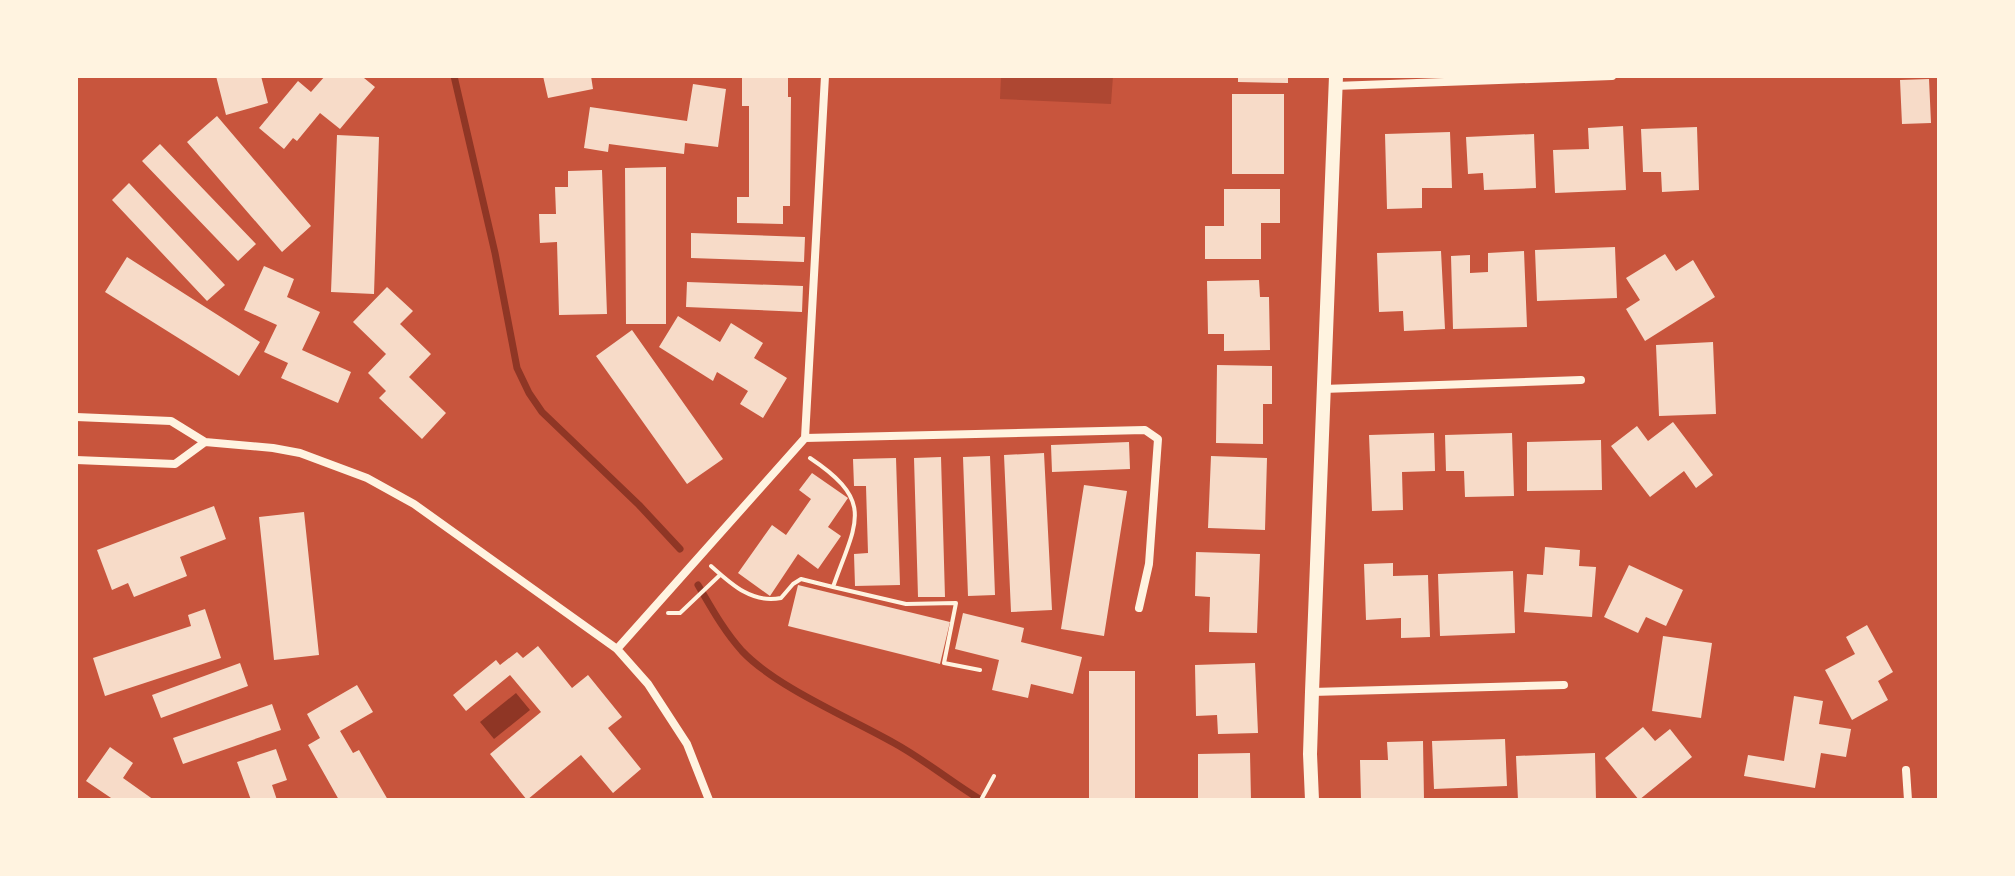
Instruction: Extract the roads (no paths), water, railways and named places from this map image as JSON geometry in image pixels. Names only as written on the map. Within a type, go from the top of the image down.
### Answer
[{"type":"street","points":[[617,649],[805,438],[825,76]]},
{"type":"street","points":[[1312,800],[1310,754],[1335,81],[1612,76]]},
{"type":"street","points":[[1323,389],[1581,380]]},
{"type":"street","points":[[76,417],[171,421],[205,442],[300,453],[367,478],[414,504],[617,649],[648,684],[687,744],[709,800]]},
{"type":"street","points":[[805,438],[1145,430],[1158,439],[1149,564],[1139,608]]},
{"type":"street","points":[[76,460],[175,464],[205,442]]},
{"type":"street","points":[[1312,692],[1564,685]]},
{"type":"street","points":[[1906,770],[1908,800]]},
{"type":"waterway","points":[[454,76],[495,253],[517,368],[542,412],[680,549]]},
{"type":"waterway","points":[[698,585],[718,620],[756,664],[793,689],[905,750],[981,800]]}]
